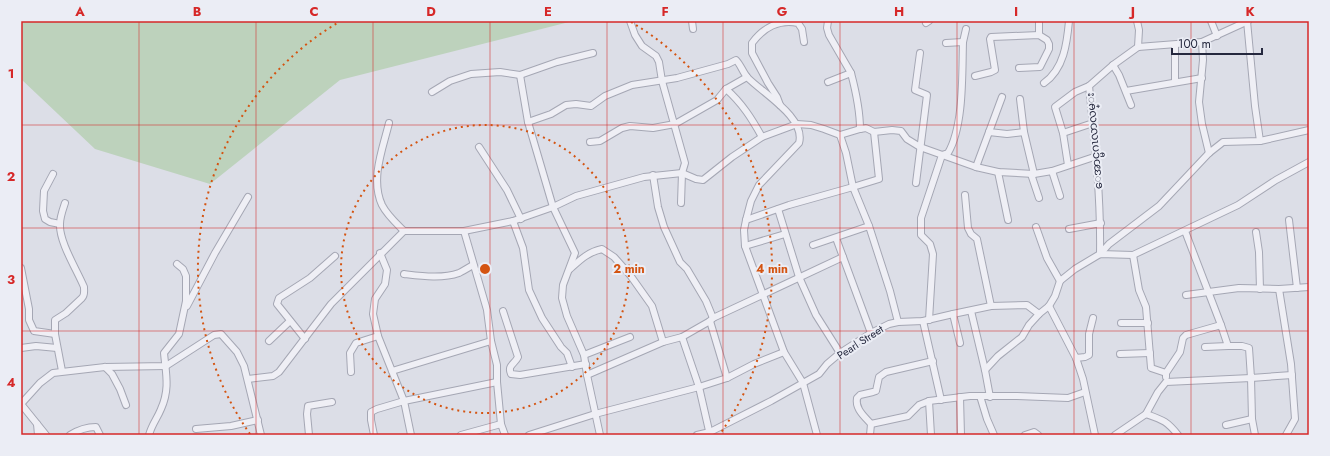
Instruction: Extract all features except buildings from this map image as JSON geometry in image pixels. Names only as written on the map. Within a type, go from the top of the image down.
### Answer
[{"type":"street","points":[[630,21],[635,36],[642,46],[656,56],[658,62],[685,163],[682,173],[681,203]]},
{"type":"street","points":[[692,21],[693,29]]},
{"type":"street","points":[[828,21],[827,28],[829,35],[851,73],[858,98],[860,129]]},
{"type":"street","points":[[1039,21],[1039,35]]},
{"type":"street","points":[[1044,83],[1051,78],[1057,70],[1066,44],[1069,21]]},
{"type":"street","points":[[1137,21],[1138,47],[1202,42],[1247,21],[1255,106],[1260,141]]},
{"type":"street","points":[[1211,21],[1217,36]]},
{"type":"street","points":[[781,106],[752,53],[752,43],[765,29],[777,23],[792,22],[798,23],[802,29],[804,42]]},
{"type":"street","points":[[942,155],[948,153],[952,147],[959,121],[963,42],[966,29]]},
{"type":"street","points":[[975,76],[994,70],[991,37],[1039,35],[1047,40],[1049,44],[1048,50],[1043,64],[1040,67],[1019,68]]},
{"type":"street","points":[[946,43],[963,42]]},
{"type":"street","points":[[1202,42],[1203,60],[1199,102],[1202,124],[1209,153]]},
{"type":"street","points":[[1175,44],[1175,82]]},
{"type":"street","name":"ေအာင္မဂၤလာလမ္း","points":[[1100,254],[1097,156],[1089,86],[1113,65],[1138,47]]},
{"type":"street","points":[[432,92],[450,81],[471,74],[500,72],[520,75],[557,62],[593,53]]},
{"type":"street","points":[[916,183],[927,95],[915,90],[920,53]]},
{"type":"street","points":[[528,122],[551,114],[566,105],[576,104],[591,106],[605,96],[632,85],[662,81],[695,74],[728,64],[736,60],[747,77],[781,106],[797,124],[801,137],[799,143],[759,185],[751,201],[746,220],[744,230],[745,246],[784,352],[802,383],[817,435]]},
{"type":"street","points":[[1113,65],[1119,75],[1131,105]]},
{"type":"street","points":[[828,82],[851,73]]},
{"type":"street","points":[[520,75],[528,122],[553,207],[575,253],[563,284],[562,298],[567,316],[584,355],[600,435]]},
{"type":"street","points":[[590,142],[600,141],[622,128],[630,126],[653,128],[675,124],[718,100],[726,89],[747,77]]},
{"type":"street","points":[[1126,91],[1202,78]]},
{"type":"street","points":[[1068,165],[1063,133],[1055,107],[1075,92],[1089,86]]},
{"type":"street","points":[[726,89],[745,108],[762,137]]},
{"type":"street","points":[[976,167],[1002,97]]},
{"type":"street","points":[[1020,99],[1024,132],[1039,198]]},
{"type":"street","points":[[389,123],[378,171],[377,183],[382,204],[391,217],[404,231]]},
{"type":"street","points":[[1063,133],[1093,123]]},
{"type":"street","points":[[248,379],[276,375],[331,304],[404,231],[464,231],[513,221],[553,207],[576,196],[631,180],[653,176],[682,173],[696,179],[703,180],[732,157],[762,137],[797,124],[824,128],[840,135],[866,128],[874,132],[892,130],[901,131],[906,139],[920,147],[976,167],[998,172],[1033,174],[1052,171],[1097,156]]},
{"type":"street","points":[[986,370],[998,356],[1022,337],[1029,325],[1049,306],[1055,296],[1060,281],[1075,269],[1100,254],[1109,244],[1159,206],[1209,153],[1223,142],[1260,141],[1309,130]]},
{"type":"street","points":[[746,220],[789,204],[853,188],[879,179],[874,132]]},
{"type":"street","points":[[989,132],[1007,134],[1024,132]]},
{"type":"street","points":[[840,135],[846,153],[853,188],[869,226],[890,291],[898,322]]},
{"type":"street","points":[[478,147],[507,190],[521,219]]},
{"type":"street","points":[[941,400],[926,321],[933,254],[930,244],[921,235],[920,227],[921,218],[942,155]]},
{"type":"street","points":[[1100,254],[1133,256],[1238,205],[1276,180],[1309,162]]},
{"type":"street","points":[[1052,171],[1060,196]]},
{"type":"street","points":[[998,172],[1008,220]]},
{"type":"street","points":[[53,174],[44,191],[42,211],[45,219],[50,222],[60,224]]},
{"type":"street","points":[[653,176],[658,207],[664,227],[680,262],[687,269],[706,301],[727,378]]},
{"type":"street","points":[[965,195],[968,228],[971,234],[977,239],[991,306]]},
{"type":"street","points":[[185,309],[215,253],[248,197]]},
{"type":"street","points":[[62,371],[55,334],[55,320],[66,313],[84,296],[84,287],[65,247],[60,224],[65,202]]},
{"type":"street","points":[[778,209],[799,277],[816,315],[840,353]]},
{"type":"street","points":[[1289,220],[1297,288]]},
{"type":"street","points":[[513,221],[522,248],[529,290],[534,302],[561,347],[567,353],[572,367]]},
{"type":"street","points":[[1069,228],[1100,222]]},
{"type":"street","points":[[813,244],[836,238],[869,226]]},
{"type":"street","points":[[1036,227],[1047,258],[1060,281]]},
{"type":"street","points":[[464,231],[487,310],[491,341],[497,365],[501,424],[505,435]]},
{"type":"street","points":[[1185,231],[1228,346]]},
{"type":"street","points":[[1256,232],[1259,252],[1260,289]]},
{"type":"street","points":[[745,246],[785,234]]},
{"type":"street","points":[[836,238],[871,333]]},
{"type":"street","points":[[570,269],[593,251],[602,249],[614,257],[630,275],[652,306],[662,342]]},
{"type":"street","points":[[380,254],[387,270],[385,284],[375,299],[374,314],[378,336],[404,401],[411,435]]},
{"type":"street","points":[[305,339],[277,304],[278,298],[310,278],[335,256]]},
{"type":"street","points":[[1133,256],[1139,290],[1146,307],[1151,368],[1166,373]]},
{"type":"street","points":[[587,375],[662,342],[682,337],[712,319],[762,294],[843,257]]},
{"type":"street","points":[[149,435],[151,426],[161,410],[165,398],[168,380],[164,353],[179,334],[185,309],[186,276],[183,269],[177,264]]},
{"type":"street","points":[[404,274],[443,276],[458,273],[473,265]]},
{"type":"street","points":[[21,268],[29,309],[29,320],[34,331],[55,334]]},
{"type":"street","points":[[1186,295],[1239,288],[1279,289],[1309,287]]},
{"type":"street","points":[[1279,289],[1292,364],[1295,419],[1286,435]]},
{"type":"street","name":"Pearl Street","points":[[697,435],[710,434],[819,374],[826,364],[840,353],[871,333],[889,324],[898,322],[926,321],[991,306],[1027,305],[1039,314]]},
{"type":"street","points":[[1049,306],[1076,358],[1083,379],[1095,435]]},
{"type":"street","points":[[503,311],[518,357],[510,366],[509,370],[511,374],[520,375],[586,364]]},
{"type":"street","points":[[971,311],[986,370],[990,396]]},
{"type":"street","points":[[953,314],[960,343]]},
{"type":"street","points":[[1076,358],[1085,358],[1089,355],[1089,334],[1093,318]]},
{"type":"street","points":[[268,340],[290,321]]},
{"type":"street","points":[[1121,323],[1148,323]]},
{"type":"street","points":[[1115,435],[1146,414],[1158,392],[1166,382],[1166,373],[1180,352],[1183,338],[1186,335],[1221,325]]},
{"type":"street","points":[[46,435],[21,404],[40,383],[53,373],[105,367],[166,366],[214,335],[221,334],[237,352],[244,366],[262,435]]},
{"type":"street","points":[[351,372],[350,353],[356,343],[378,336]]},
{"type":"street","points":[[584,355],[630,337]]},
{"type":"street","points":[[682,337],[699,387],[710,434]]},
{"type":"street","points":[[392,370],[491,341]]},
{"type":"street","points":[[21,348],[36,346],[58,348]]},
{"type":"street","points":[[1205,347],[1242,346],[1249,348],[1252,419],[1255,435]]},
{"type":"street","points":[[529,435],[596,414],[699,387],[727,378],[754,364],[784,352]]},
{"type":"street","points":[[1120,354],[1150,353]]},
{"type":"street","points":[[870,435],[871,424],[857,408],[856,398],[860,395],[876,390],[879,377],[886,372],[933,361]]},
{"type":"street","points":[[105,367],[112,374],[120,388],[126,405]]},
{"type":"street","points":[[1166,382],[1292,375]]},
{"type":"street","points":[[374,435],[371,412],[377,409],[404,401],[497,382]]},
{"type":"street","points":[[871,424],[908,416],[920,404],[929,401],[980,396],[1068,398],[1086,392]]},
{"type":"street","points":[[980,396],[987,420],[994,435]]},
{"type":"street","points":[[960,397],[961,435]]},
{"type":"street","points":[[929,401],[931,435]]},
{"type":"street","points":[[309,435],[307,414],[308,406],[332,402]]},
{"type":"street","points":[[1146,414],[1164,421],[1171,426],[1178,435]]},
{"type":"street","points":[[1226,424],[1252,419]]},
{"type":"street","points":[[196,429],[231,426],[258,420]]},
{"type":"street","points":[[37,424],[38,435]]},
{"type":"street","points":[[461,435],[501,424]]},
{"type":"street","points":[[70,435],[87,427],[96,427],[100,435]]},
{"type":"street","points":[[1025,435],[1034,432],[1038,435]]},
{"type":"green space","points":[[21,21],[573,21],[340,80],[210,184],[95,149],[21,79]]}]
